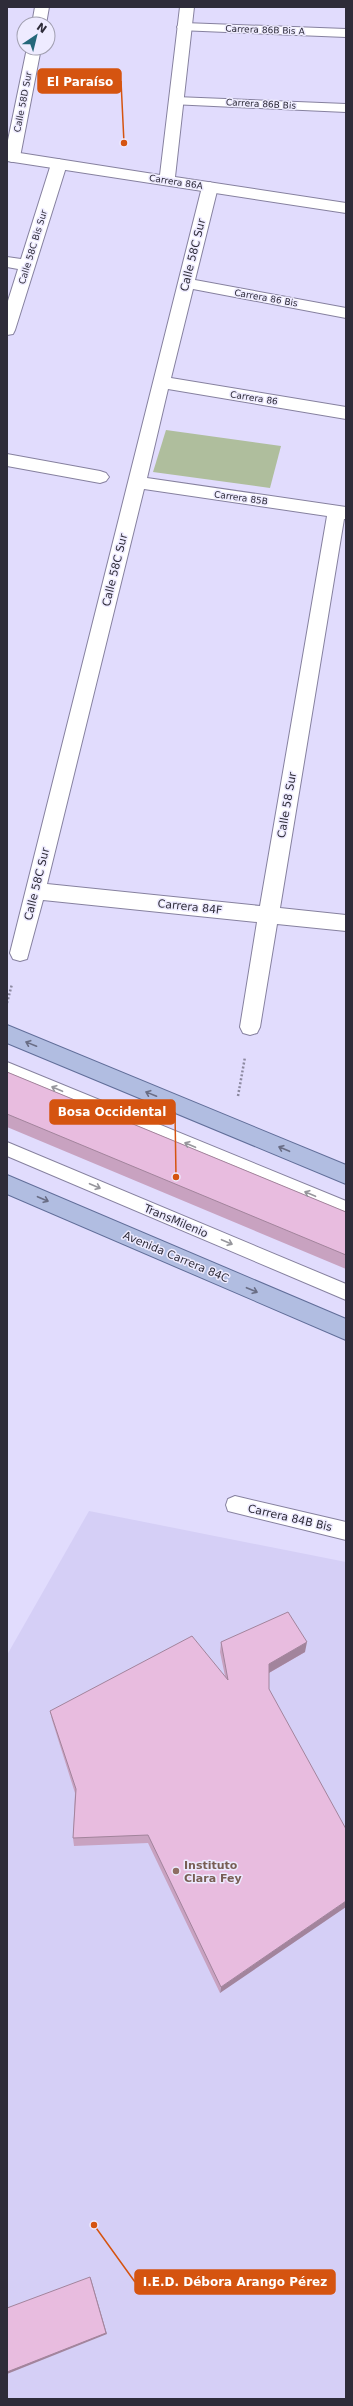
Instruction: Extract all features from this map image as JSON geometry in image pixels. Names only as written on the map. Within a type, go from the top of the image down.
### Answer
[{"type":"main road","points":[[7,1034],[346,1175]]},
{"type":"main road","name":"Avenida Carrera 84C","points":[[7,1184],[346,1330]]},
{"type":"street","points":[[167,180],[186,7]]},
{"type":"street","name":"Carrera 86B Bis A","points":[[184,28],[346,33]]},
{"type":"street","name":"Calle 58D Sur","points":[[10,156],[32,56]]},
{"type":"street","name":"Carrera 86B Bis","points":[[176,101],[346,108]]},
{"type":"street","name":"Carrera 86A","points":[[10,156],[346,208]]},
{"type":"street","name":"Calle 58C Bis Sur","points":[[7,330],[59,164]]},
{"type":"street","name":"Calle 58C Sur","points":[[20,953],[210,187]]},
{"type":"street","points":[[7,262],[27,266]]},
{"type":"street","name":"Carrera 86 Bis","points":[[186,283],[346,312]]},
{"type":"street","name":"Carrera 86","points":[[161,382],[346,413]]},
{"type":"street","points":[[7,460],[100,477]]},
{"type":"street","name":"Carrera 85B","points":[[137,482],[341,513]]},
{"type":"street","name":"Calle 58 Sur","points":[[250,1027],[341,513]]},
{"type":"street","name":"Carrera 84F","points":[[35,891],[346,923]]},
{"type":"lane","points":[[7,1069],[346,1209]]},
{"type":"lane","name":"TransMilenio","points":[[7,1149],[346,1292]]},
{"type":"lane","name":"Carrera 84B Bis","points":[[235,1504],[346,1531]]},
{"type":"path","points":[[238,1099],[250,1027]]},
{"type":"shaded area","name":"Instituto Clara Fey","points":[[89,1511],[346,1562],[346,2399],[7,2399],[7,1655]]},
{"type":"green space","points":[[166,430],[281,446],[270,488],[153,472]]},
{"type":"building","points":[[7,1072],[346,1212],[346,1255],[7,1114]]},
{"type":"building","points":[[288,1612],[307,1642],[269,1664],[269,1689],[346,1829],[346,1901],[221,1987],[148,1835],[73,1838],[76,1789],[50,1711],[192,1636],[228,1680],[221,1642]]},
{"type":"building","points":[[90,2277],[106,2333],[7,2372],[7,2308]]},
{"type":"place","name":"El Paraíso","points":[[124,143]]},
{"type":"place","name":"Bosa Occidental","points":[[176,1177]]},
{"type":"place","name":"Instituto Clara Fey","points":[[176,1871]]},
{"type":"place","name":"I.E.D. Débora Arango Pérez","points":[[94,2225]]}]
